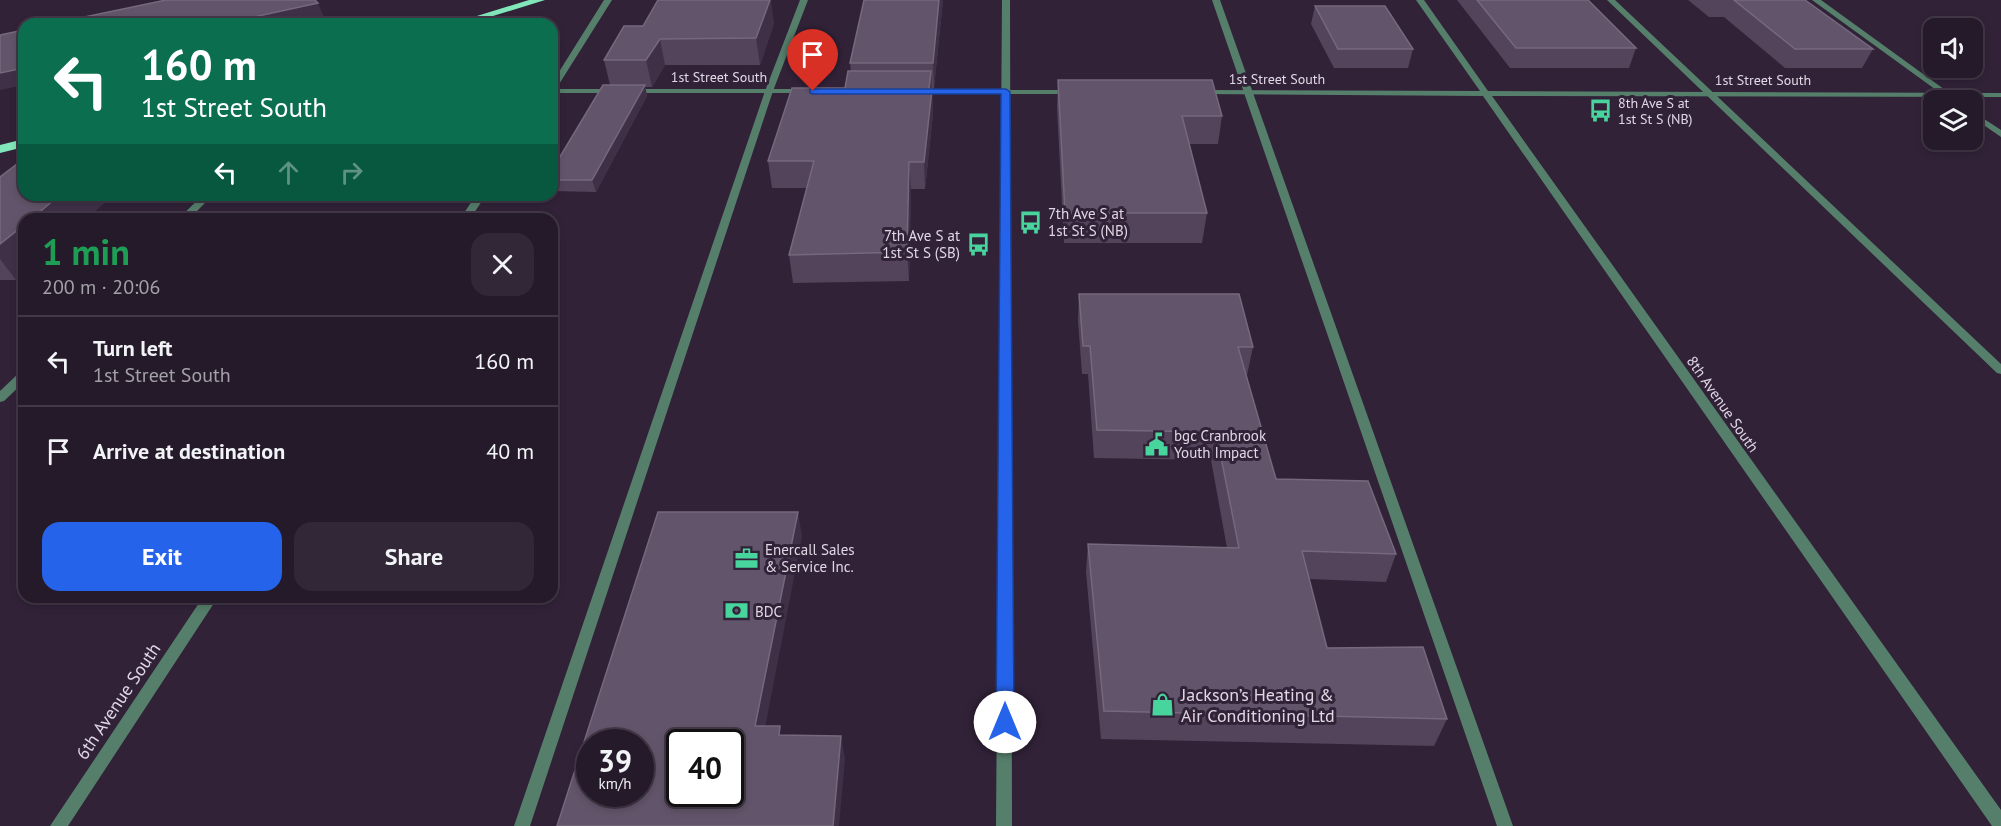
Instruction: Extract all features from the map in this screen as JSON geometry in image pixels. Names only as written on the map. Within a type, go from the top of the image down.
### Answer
[{"type":"highway","points":[[477,18],[540,0]]},
{"type":"highway","points":[[1,150],[18,145]]},
{"type":"street","points":[[558,80],[608,0]]},
{"type":"street","points":[[522,826],[770,91],[804,0]]},
{"type":"street","points":[[1004,826],[1006,0]]},
{"type":"street","points":[[1216,0],[1505,826]]},
{"type":"street","name":"8th Avenue South","points":[[1420,0],[2001,825]]},
{"type":"street","points":[[1611,0],[2001,370]]},
{"type":"street","points":[[1816,0],[1941,90]]},
{"type":"street","name":"1st Street South","points":[[558,90],[816,91]]},
{"type":"street","points":[[908,92],[1086,92]]},
{"type":"street","name":"1st Street South","points":[[1190,92],[1923,94]]},
{"type":"street","name":"1st Street South","points":[[1983,94],[2001,94]]},
{"type":"street","points":[[1983,121],[2001,134]]},
{"type":"street","points":[[189,213],[202,201]]},
{"type":"street","points":[[0,399],[18,381]]},
{"type":"street","name":"6th Avenue South","points":[[58,826],[207,603]]},
{"type":"building","points":[[166,0],[315,0],[318,3],[249,18],[80,18]]},
{"type":"building","points":[[658,0],[770,0],[756,38],[660,39],[646,60],[604,60],[624,26],[643,26]]},
{"type":"building","points":[[864,0],[939,0],[933,63],[850,63]]},
{"type":"building","points":[[1477,0],[1588,0],[1636,48],[1516,48]]},
{"type":"building","points":[[1734,0],[1805,0],[1873,49],[1795,49]]},
{"type":"building","points":[[1315,6],[1385,6],[1413,49],[1338,49]]},
{"type":"building","points":[[18,31],[18,69],[0,73],[0,35]]},
{"type":"building","points":[[848,71],[931,71],[929,89],[932,89],[924,162],[909,162],[907,252],[789,255],[814,161],[768,161],[792,88],[845,88]]},
{"type":"building","points":[[1058,80],[1212,80],[1222,116],[1182,116],[1207,213],[1065,213]]},
{"type":"building","points":[[603,85],[645,85],[592,180],[558,180],[558,160]]},
{"type":"building","points":[[18,163],[18,201],[53,201],[38,213],[18,213],[18,230],[0,244],[0,177]]},
{"type":"building","points":[[1079,294],[1239,294],[1253,347],[1238,347],[1276,479],[1368,481],[1396,554],[1302,551],[1327,648],[1423,647],[1447,719],[1104,711],[1088,544],[1239,548],[1216,432],[1097,430],[1090,346],[1083,346]]},
{"type":"building","points":[[658,512],[798,512],[755,726],[780,726],[779,735],[841,736],[833,826],[557,826],[576,767],[576,807],[654,807],[654,729],[588,729]]},
{"type":"place","name":"8th Ave S at 1st St S (NB)","points":[[1600,111]]},
{"type":"place","name":"7th Ave S at 1st St S (NB)","points":[[1030,222]]},
{"type":"place","name":"7th Ave S at 1st St S (SB)","points":[[978,244]]},
{"type":"place","name":"bgc Cranbrook Youth Impact","points":[[1156,444]]},
{"type":"place","name":"Enercall Sales & Service Inc.","points":[[747,558]]},
{"type":"place","name":"BDC","points":[[737,611]]},
{"type":"place","name":"Jackson’s Heating & Air Conditioning Ltd","points":[[1163,704]]},
{"type":"route","points":[[813,91],[1006,92],[1005,722]]}]
